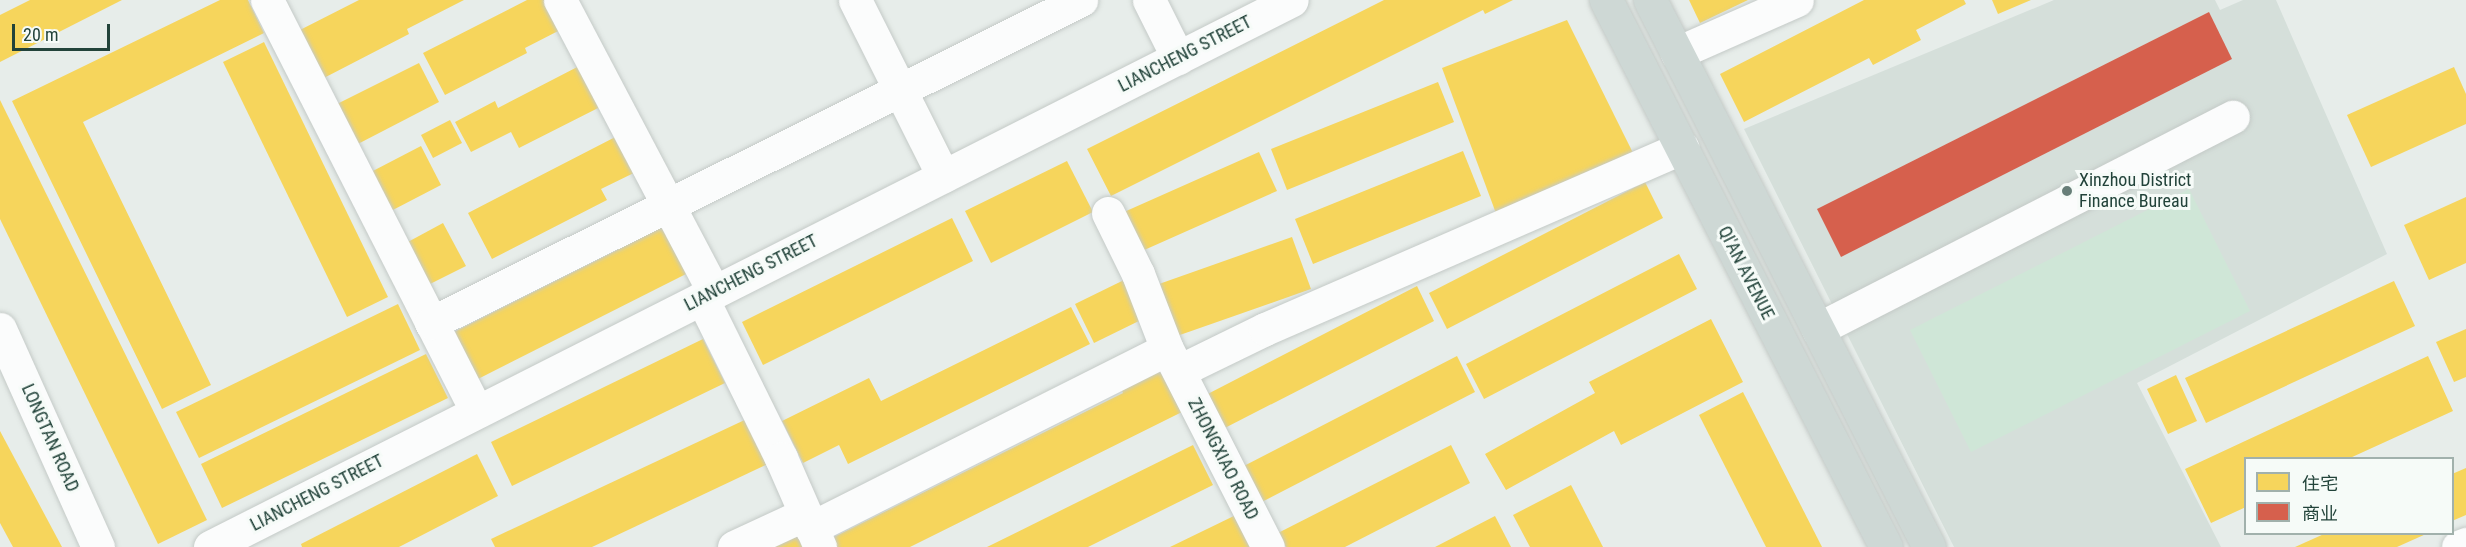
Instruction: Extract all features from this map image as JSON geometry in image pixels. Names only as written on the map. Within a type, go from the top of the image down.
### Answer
[{"type":"main road","name":"QI'AN AVENUE","points":[[1606,0],[1886,547]]},
{"type":"main road","points":[[1650,0],[1929,547]]},
{"type":"street","points":[[267,0],[477,412]]},
{"type":"street","points":[[560,0],[669,206],[812,530]]},
{"type":"street","points":[[855,0],[943,176]]},
{"type":"street","points":[[432,324],[1081,0]]},
{"type":"street","points":[[1149,0],[1178,58]]},
{"type":"street","name":"LIANCHENG STREET","points":[[210,547],[1292,0]]},
{"type":"street","points":[[1677,53],[1797,0]]},
{"type":"street","points":[[1818,329],[2233,117]]},
{"type":"street","points":[[734,547],[812,530],[1173,360],[1265,329],[1682,148]]},
{"type":"street","name":"ZHONGXIAO ROAD","points":[[1108,213],[1138,274],[1173,360],[1268,547]]},
{"type":"street","name":"LONGTAN ROAD","points":[[0,329],[9,371],[98,547]]},
{"type":"street","points":[[2458,547],[2466,543]]},
{"type":"shaded area","name":"Xinzhou District Finance Bureau","points":[[2054,0],[2215,0],[2220,10],[2243,0],[2276,0],[2387,254],[2137,383],[2221,547],[1954,547],[1744,129]]},
{"type":"green space","points":[[2189,189],[2250,311],[1971,452],[1910,330]]},
{"type":"building: 住宅","points":[[30,0],[122,0],[0,62],[0,15]]},
{"type":"building: 住宅","points":[[220,0],[248,0],[264,33],[83,122],[211,385],[162,409],[12,101]]},
{"type":"building: 住宅","points":[[359,0],[464,0],[407,29],[409,34],[320,80],[296,32]]},
{"type":"building: 住宅","points":[[527,0],[549,0],[564,28],[525,48],[527,53],[445,95],[423,53]]},
{"type":"building: 住宅","points":[[1384,0],[1513,0],[1485,14],[1483,10],[1111,196],[1087,149]]},
{"type":"building: 住宅","points":[[1689,0],[1748,0],[1700,23]]},
{"type":"building: 住宅","points":[[1864,0],[1964,0],[1966,4],[1916,30],[1921,40],[1873,65],[1869,58],[1744,122],[1720,74]]},
{"type":"building: 住宅","points":[[1992,0],[2031,0],[1998,14]]},
{"type":"building: 住宅","points":[[1567,20],[1635,157],[1497,216],[1442,68]]},
{"type":"building: 住宅","points":[[264,42],[388,297],[347,317],[223,62]]},
{"type":"building: 住宅","points":[[419,63],[439,102],[354,146],[333,106]]},
{"type":"building: 住宅","points":[[585,63],[606,104],[519,148],[511,132],[471,152],[455,122],[495,101],[498,108]]},
{"type":"building: 住宅","points":[[2454,67],[2466,94],[2466,124],[2371,167],[2347,115]]},
{"type":"building: 住宅","points":[[1438,82],[1454,122],[1287,190],[1271,149]]},
{"type":"building: 住宅","points":[[0,100],[207,520],[158,544],[0,219]]},
{"type":"building: 住宅","points":[[450,120],[462,143],[433,158],[421,135]]},
{"type":"building: 住宅","points":[[625,132],[644,168],[601,189],[607,200],[492,259],[468,213]]},
{"type":"building: 住宅","points":[[421,146],[441,185],[389,212],[369,173]]},
{"type":"building: 住宅","points":[[1463,151],[1481,196],[1313,264],[1295,219]]},
{"type":"building: 住宅","points":[[1259,152],[1277,191],[1142,251],[1124,212]]},
{"type":"building: 住宅","points":[[1067,161],[1093,212],[991,263],[965,211]]},
{"type":"building: 住宅","points":[[1645,182],[1663,218],[1447,329],[1429,293]]},
{"type":"building: 住宅","points":[[2466,197],[2466,263],[2429,280],[2404,225]]},
{"type":"building: 住宅","points":[[952,218],[973,261],[763,365],[742,322]]},
{"type":"building: 住宅","points":[[443,223],[466,266],[428,285],[406,243]]},
{"type":"building: 住宅","points":[[665,226],[688,273],[476,380],[452,333]]},
{"type":"building: 住宅","points":[[1292,237],[1311,289],[1177,336],[1159,284]]},
{"type":"building: 住宅","points":[[1679,254],[1697,289],[1484,399],[1466,364]]},
{"type":"building: 住宅","points":[[1124,280],[1143,319],[1094,343],[1075,304]]},
{"type":"building: 住宅","points":[[2394,281],[2415,326],[2206,423],[2185,378]]},
{"type":"building: 住宅","points":[[1417,286],[1434,321],[1217,432],[1200,398]]},
{"type":"building: 住宅","points":[[398,304],[420,350],[199,458],[176,412]]},
{"type":"building: 住宅","points":[[1071,307],[1090,344],[848,464],[839,445],[803,463],[782,421],[869,378],[881,401]]},
{"type":"building: 住宅","points":[[1711,319],[1743,382],[1621,445],[1614,431],[1506,490],[1485,454],[1595,393],[1589,382]]},
{"type":"building: 住宅","points":[[2466,329],[2466,377],[2454,382],[2436,342]]},
{"type":"building: 住宅","points":[[703,339],[725,383],[512,486],[491,442]]},
{"type":"building: 住宅","points":[[426,354],[448,398],[222,508],[201,464]]},
{"type":"building: 住宅","points":[[1457,356],[1475,392],[1256,505],[1238,469]]},
{"type":"building: 住宅","points":[[2428,356],[2453,411],[2352,457],[2244,457],[2244,508],[2211,523],[2185,469]]},
{"type":"building: 住宅","points":[[1163,365],[1186,410],[910,547],[831,547],[828,540],[1123,393],[1120,386]]},
{"type":"building: 住宅","points":[[2176,375],[2197,421],[2168,434],[2147,389]]},
{"type":"building: 住宅","points":[[1743,392],[1822,547],[1766,547],[1699,415]]},
{"type":"building: 住宅","points":[[751,417],[772,462],[592,547],[495,547],[491,539]]},
{"type":"building: 住宅","points":[[0,431],[62,547],[13,547],[0,523]]},
{"type":"building: 住宅","points":[[1193,445],[1213,485],[1088,547],[987,547]]},
{"type":"building: 住宅","points":[[1451,445],[1470,483],[1345,547],[1286,547],[1278,533]]},
{"type":"building: 住宅","points":[[477,454],[498,496],[399,547],[302,547],[301,544]]},
{"type":"building: 住宅","points":[[2466,468],[2466,515],[2454,520],[2454,473]]},
{"type":"building: 住宅","points":[[1571,485],[1603,547],[1530,547],[1513,515]]},
{"type":"building: 住宅","points":[[1240,513],[1256,547],[1170,547]]},
{"type":"building: 住宅","points":[[1495,516],[1511,547],[1435,547]]},
{"type":"building: 住宅","points":[[800,533],[806,547],[770,547]]},
{"type":"building: 住宅","points":[[2322,535],[2424,535],[2397,547],[2295,547]]},
{"type":"building: 商业","points":[[2209,12],[2232,59],[1841,257],[1817,209]]},
{"type":"place","name":"Xinzhou District Finance Bureau","points":[[2067,191]]}]
